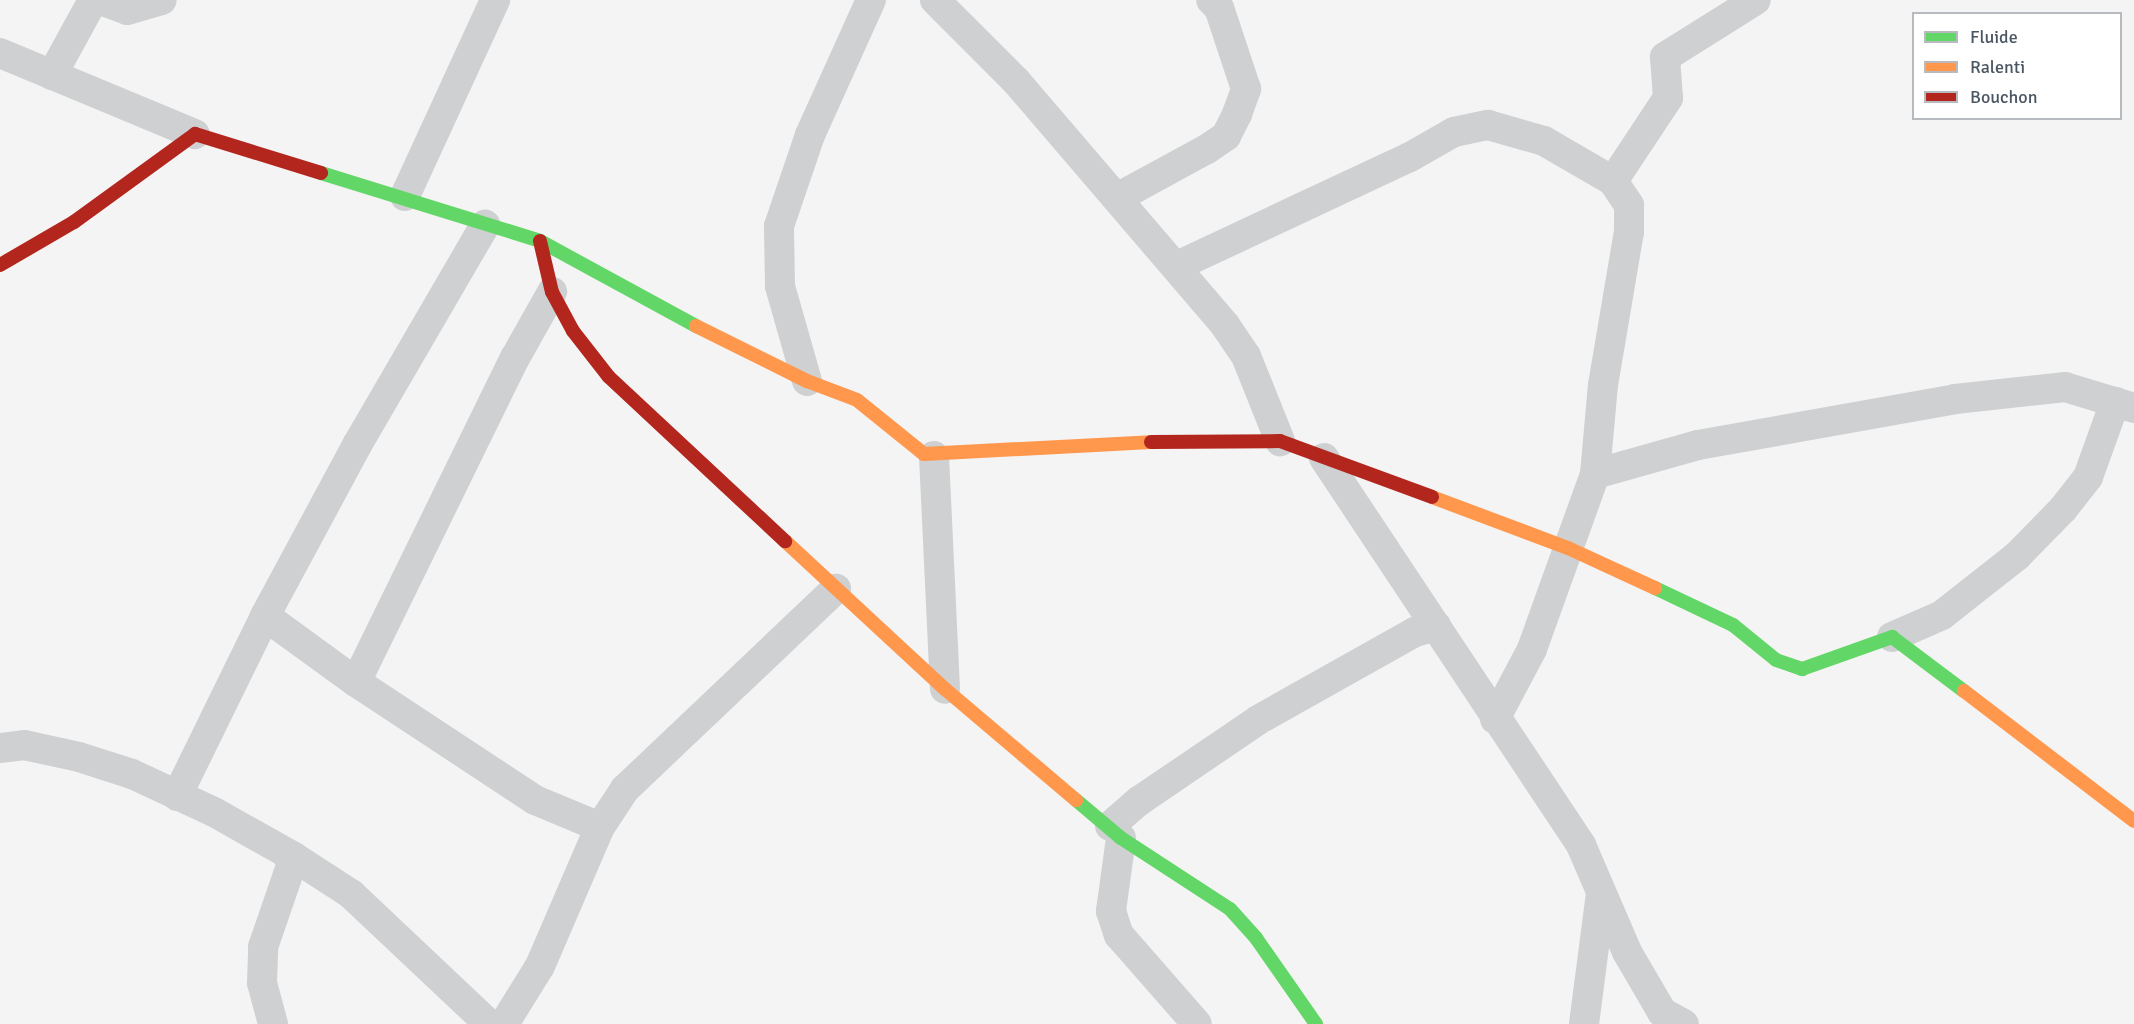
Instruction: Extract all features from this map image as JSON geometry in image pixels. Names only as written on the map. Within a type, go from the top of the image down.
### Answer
[{"type":"street","points":[[52,75],[93,0]]},
{"type":"street","points":[[100,0],[128,10],[162,0]]},
{"type":"street","points":[[405,196],[495,0]]},
{"type":"street","points":[[807,381],[780,286],[779,226],[810,135],[871,0]]},
{"type":"street","points":[[935,0],[1016,81],[1177,266],[1246,356],[1280,441]]},
{"type":"street","points":[[1117,198],[1207,149],[1226,136],[1238,114],[1246,89],[1219,8],[1211,0]]},
{"type":"street","points":[[1613,181],[1668,98],[1662,69],[1665,57],[1756,0]]},
{"type":"street","points":[[0,53],[195,134],[344,183],[405,196],[484,225],[540,241],[635,296],[807,381],[857,400],[909,445],[934,456],[1122,442],[1280,441],[1568,548],[1733,625],[1776,660],[1802,669],[1892,637],[1942,615],[2018,556],[2055,517],[2088,477],[2124,405],[2065,387],[1955,399],[1698,445],[1595,474]]},
{"type":"street","points":[[1177,266],[1410,157],[1454,132],[1488,125],[1544,141],[1613,181],[1629,205],[1629,232],[1604,385],[1595,474],[1532,649],[1495,719]]},
{"type":"street","points":[[0,265],[74,222],[195,134]]},
{"type":"street","points":[[177,796],[265,616],[357,445],[484,225]]},
{"type":"street","points":[[540,241],[552,292],[573,331],[609,378],[945,689],[1116,832],[1230,909],[1256,938],[1316,1024]]},
{"type":"street","points":[[356,682],[515,357],[552,292]]},
{"type":"street","points":[[934,456],[945,689]]},
{"type":"street","points":[[1324,458],[1495,719],[1581,845],[1627,952],[1662,1012],[1684,1024]]},
{"type":"street","points":[[504,1024],[540,966],[600,827],[625,789],[836,590]]},
{"type":"street","points":[[265,616],[356,682],[535,800],[600,827]]},
{"type":"street","points":[[1197,1024],[1119,935],[1111,911],[1116,832],[1139,801],[1258,720],[1415,632],[1436,626]]},
{"type":"street","points":[[1892,637],[2134,821]]},
{"type":"street","points":[[0,748],[24,745],[79,757],[132,774],[294,857],[351,894],[489,1024]]},
{"type":"street","points":[[273,1024],[262,983],[263,946],[294,857]]},
{"type":"street","points":[[1584,1024],[1601,892]]},
{"type":"traffic: fast","points":[[321,173],[540,241],[696,326]]},
{"type":"traffic: fast","points":[[1655,588],[1733,625],[1776,660],[1802,669],[1892,637],[1964,691]]},
{"type":"traffic: fast","points":[[1076,800],[1121,838],[1230,909],[1256,938],[1316,1024]]},
{"type":"traffic: slow","points":[[696,326],[807,381],[857,400],[924,454],[1151,442]]},
{"type":"traffic: slow","points":[[1432,497],[1568,548],[1655,588]]},
{"type":"traffic: slow","points":[[785,541],[945,689],[1076,800]]},
{"type":"traffic: slow","points":[[1964,691],[2134,821]]},
{"type":"traffic: jam","points":[[0,265],[74,222],[195,134],[321,173]]},
{"type":"traffic: jam","points":[[540,241],[552,292],[573,331],[609,377],[785,541]]},
{"type":"traffic: jam","points":[[1151,442],[1280,441],[1432,497]]}]
